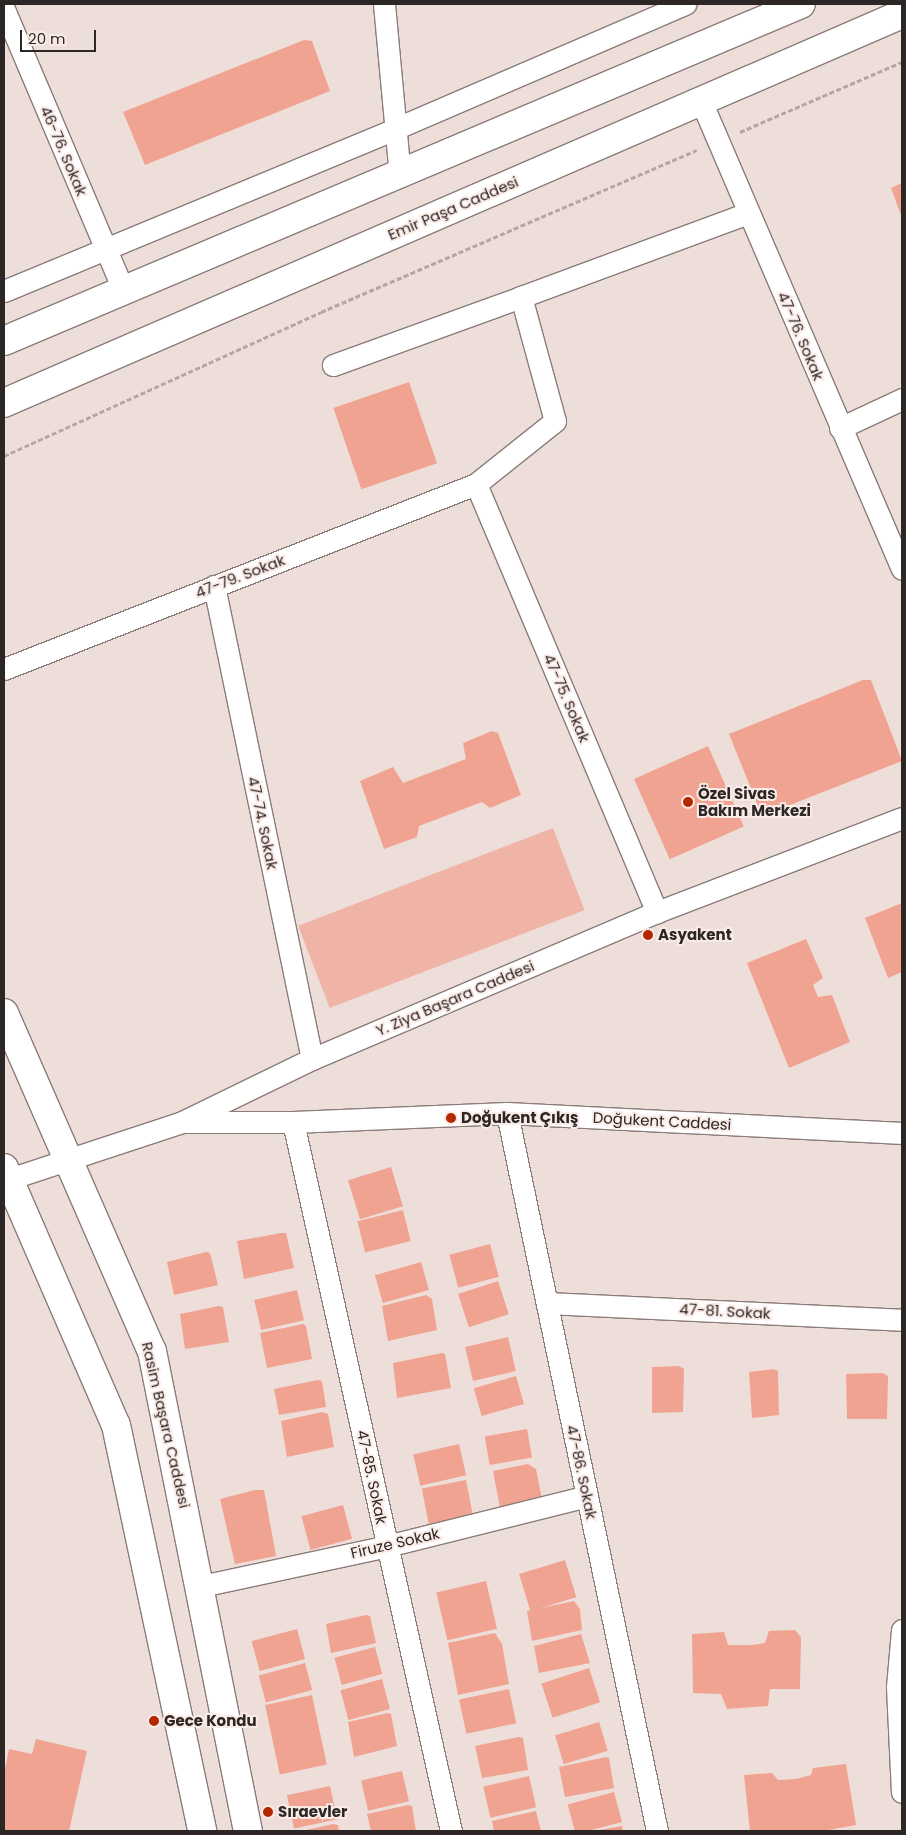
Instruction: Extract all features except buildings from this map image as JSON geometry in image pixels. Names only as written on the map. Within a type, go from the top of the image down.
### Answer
[{"type":"main road","points":[[4,341],[400,176],[801,4]]},
{"type":"main road","name":"Emir Paşa Caddesi","points":[[4,403],[902,14]]},
{"type":"main road","name":"Rasim Başara Caddesi","points":[[4,1013],[152,1351],[201,1586],[248,1831]]},
{"type":"main road","points":[[7,1174],[116,1424],[202,1831]]},
{"type":"street","points":[[384,4],[400,176]]},
{"type":"street","points":[[4,291],[397,128],[685,4]]},
{"type":"street","name":"46-76. Sokak","points":[[4,9],[124,292]]},
{"type":"street","name":"47-76. Sokak","points":[[701,101],[902,569]]},
{"type":"street","points":[[333,365],[748,213]]},
{"type":"street","name":"47-79. Sokak","points":[[4,669],[476,484],[555,422],[521,297]]},
{"type":"street","points":[[840,428],[902,399]]},
{"type":"street","name":"47-75. Sokak","points":[[476,484],[657,912]]},
{"type":"street","name":"47-74. Sokak","points":[[214,586],[312,1059]]},
{"type":"street","name":"Y. Ziya Başara Caddesi","points":[[7,1174],[68,1161],[182,1122],[312,1059],[657,912],[902,818]]},
{"type":"street","name":"Doğukent Caddesi","points":[[182,1122],[293,1122],[508,1113],[902,1133]]},
{"type":"street","name":"47-86. Sokak","points":[[508,1113],[657,1831]]},
{"type":"street","name":"47-85. Sokak","points":[[293,1122],[451,1831]]},
{"type":"street","name":"47-81. Sokak","points":[[547,1303],[902,1320]]},
{"type":"street","name":"Firuze Sokak","points":[[201,1586],[387,1546],[587,1496]]},
{"type":"street","points":[[902,1630],[897,1687],[902,1792]]},
{"type":"path","points":[[4,456],[330,308],[902,62]]},
{"type":"shaded area","points":[[553,828],[585,910],[330,1008],[298,926]]},
{"type":"place","name":"Özel Sivas Bakım Merkezi","points":[[688,802]]},
{"type":"place","name":"Asyakent","points":[[648,935]]},
{"type":"place","name":"Doğukent Çıkış","points":[[451,1118]]},
{"type":"place","name":"Gece Kondu","points":[[154,1721]]},
{"type":"place","name":"Sıraevler","points":[[268,1812]]}]
